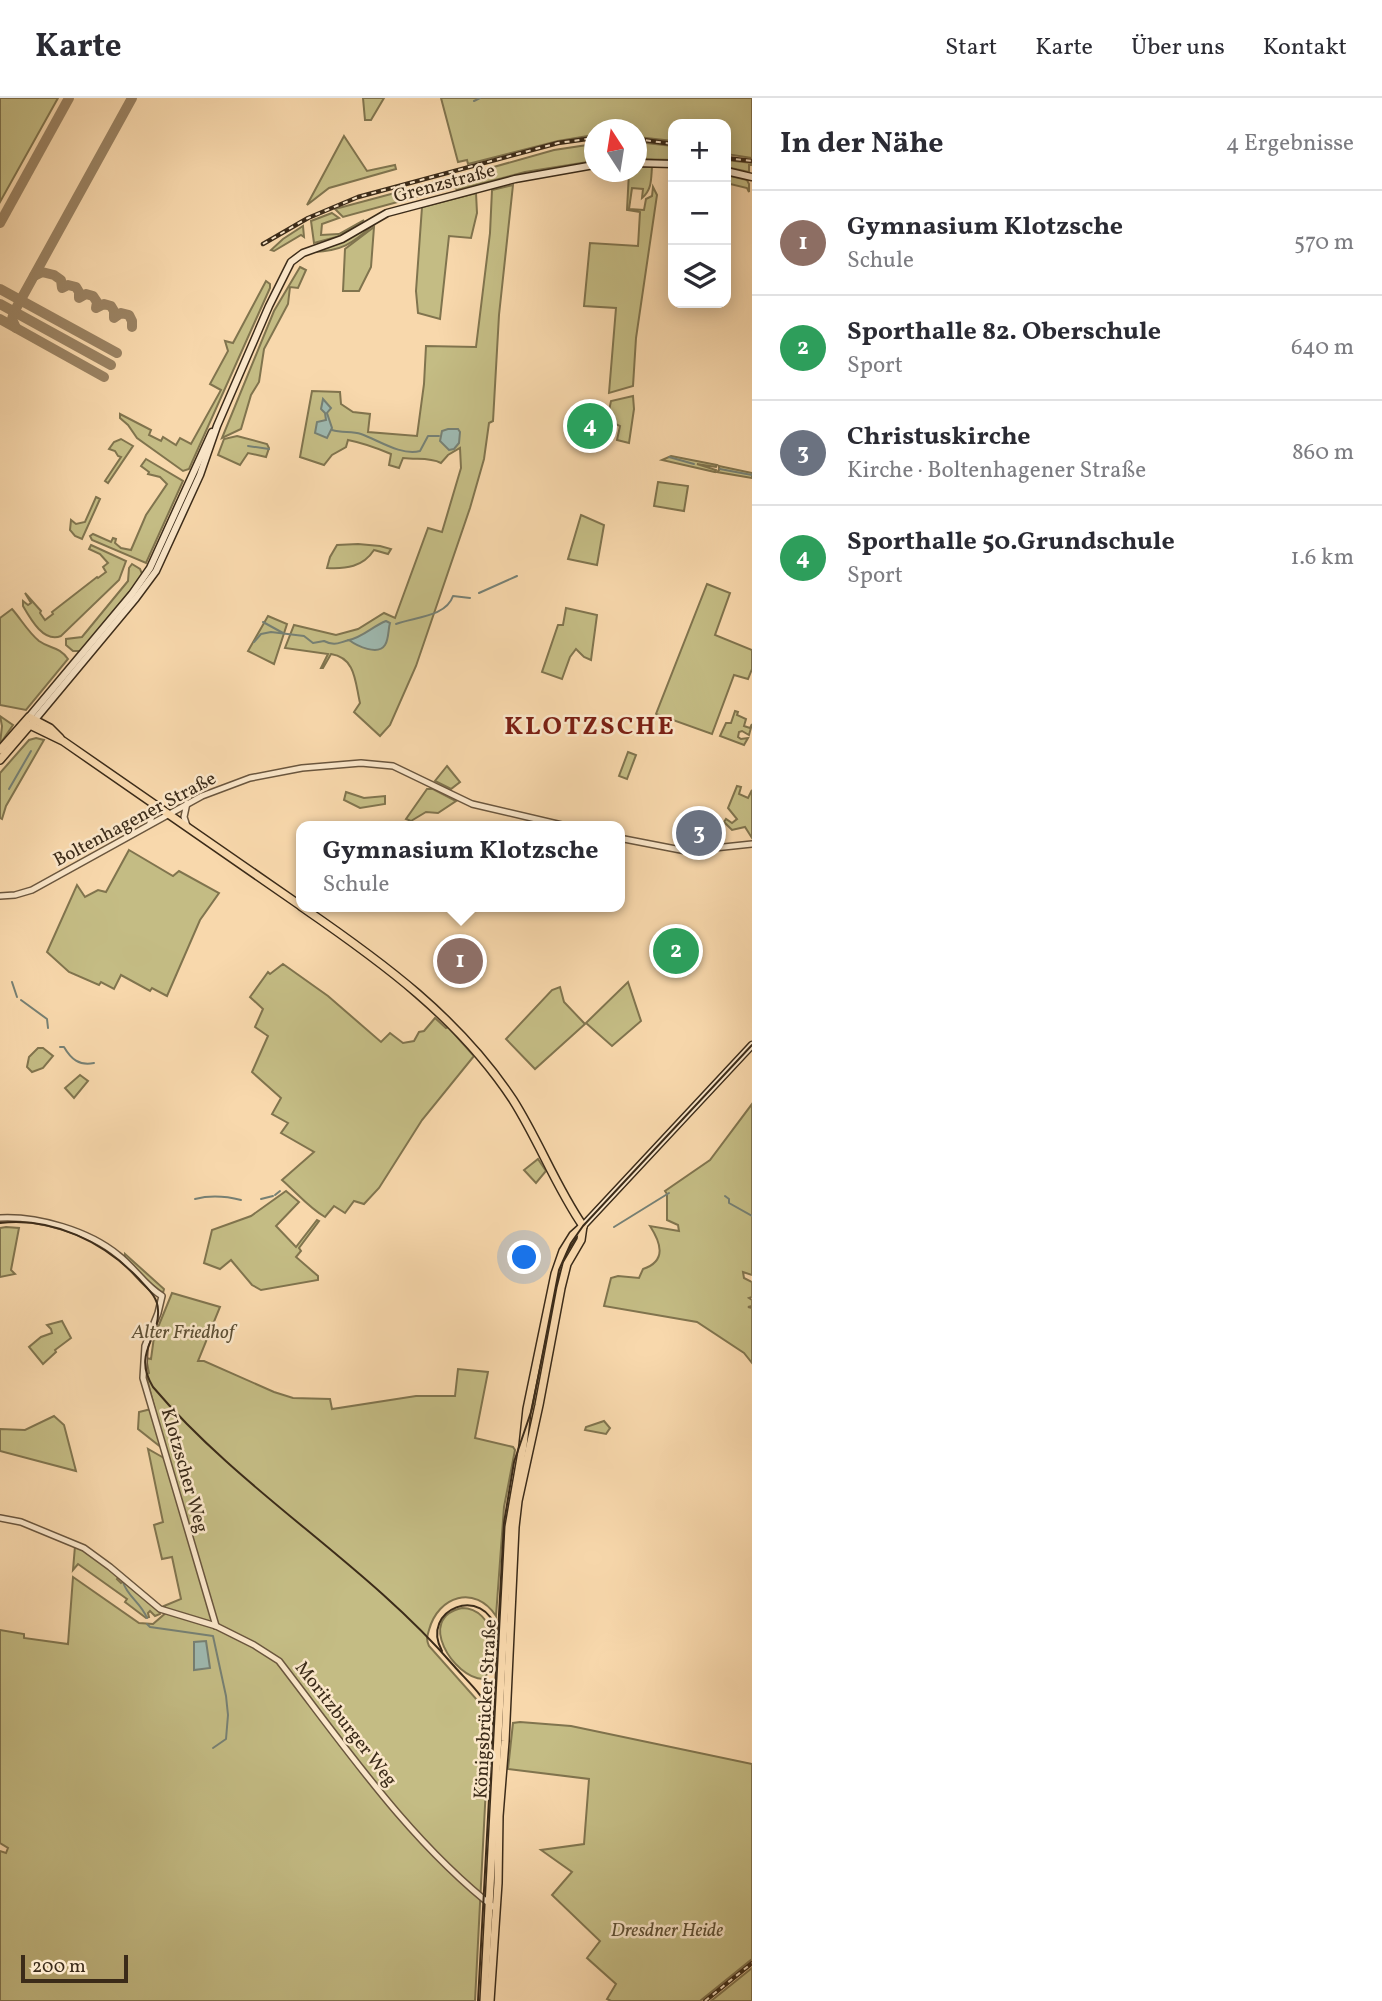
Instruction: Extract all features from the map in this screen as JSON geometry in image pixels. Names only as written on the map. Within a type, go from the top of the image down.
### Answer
[{"type":"main road","points":[[647,163],[668,164]]},
{"type":"main road","name":"Grenzstraße","points":[[30,721],[150,568],[286,271],[295,259],[309,250],[342,239],[387,214],[515,179],[584,167]]},
{"type":"main road","points":[[731,172],[752,177]]},
{"type":"main road","points":[[30,721],[50,728],[63,741],[296,902]]},
{"type":"main road","points":[[0,750],[30,721]]},
{"type":"main road","points":[[0,761],[30,721]]},
{"type":"main road","points":[[309,912],[401,978],[465,1038],[522,1114],[583,1226]]},
{"type":"main road","points":[[573,1235],[752,1045]]},
{"type":"main road","points":[[573,1235],[574,1213]]},
{"type":"main road","name":"Königsbrücker Straße","points":[[490,2001],[515,1527],[565,1270],[581,1240],[583,1226]]},
{"type":"main road","name":"Königsbrücker Straße","points":[[484,2001],[493,1907],[492,1874],[509,1527],[525,1420],[555,1275],[563,1251],[573,1235]]},
{"type":"street","name":"Boltenhagener Straße","points":[[0,896],[32,890],[187,803],[224,786],[276,772],[374,763],[401,768],[472,804],[545,821]]},
{"type":"street","points":[[149,824],[153,812],[151,802]]},
{"type":"street","points":[[187,803],[184,817],[187,826]]},
{"type":"street","points":[[625,839],[686,851],[752,844]]},
{"type":"street","name":"Klotzscher Weg","points":[[0,1218],[58,1226],[92,1239],[120,1256],[162,1296],[144,1355],[144,1378],[216,1626]]},
{"type":"street","name":"Moritzburger Weg","points":[[0,1518],[21,1522],[84,1548],[160,1609],[216,1626],[279,1661],[396,1812],[464,1885],[493,1907]]},
{"type":"street","points":[[203,1622],[211,1612]]},
{"type":"street","points":[[479,1896],[486,1894],[492,1874]]},
{"type":"green space","points":[[0,98],[58,98],[0,202]]},
{"type":"green space","points":[[363,98],[384,98],[371,120],[365,120]]},
{"type":"green space","points":[[441,98],[752,98],[752,158],[731,155],[731,119],[668,119],[668,140],[647,138],[647,119],[584,119],[584,137],[468,164],[467,160],[458,162]]},
{"type":"green space","points":[[344,136],[367,171],[395,165],[396,169],[329,188],[307,205]]},
{"type":"green space","points":[[647,143],[668,145],[668,160],[647,159]]},
{"type":"green space","points":[[584,146],[584,163],[525,172],[457,190],[455,187],[460,184],[453,185],[451,179],[554,150]]},
{"type":"green space","points":[[731,161],[752,163],[749,165],[749,172],[731,168]]},
{"type":"green space","points":[[647,167],[652,167],[648,191],[642,198],[643,189],[632,188],[629,209],[644,210],[646,199],[652,196],[653,187],[657,195],[636,338],[633,386],[609,393],[616,308],[584,306],[590,243],[638,246],[640,212],[627,210],[628,182],[647,182]]},
{"type":"green space","points":[[731,176],[747,180],[749,192],[747,188],[731,184]]},
{"type":"green space","points":[[447,179],[449,186],[445,189],[343,217],[335,209]]},
{"type":"green space","points":[[513,185],[499,315],[493,421],[489,423],[484,459],[416,666],[390,725],[380,736],[354,712],[360,703],[353,672],[345,660],[331,654],[321,668],[328,654],[285,648],[294,625],[336,635],[358,629],[384,613],[395,618],[428,528],[442,532],[461,468],[460,448],[441,463],[427,459],[403,458],[399,468],[389,465],[391,454],[348,440],[346,447],[332,455],[324,465],[300,457],[312,391],[340,392],[341,404],[353,412],[370,414],[368,432],[417,436],[426,346],[476,347],[490,233],[492,190]]},
{"type":"green space","points":[[476,193],[477,213],[471,238],[449,236],[440,319],[418,313],[416,291],[422,207]]},
{"type":"green space","points":[[332,213],[339,218],[322,224],[321,235],[339,234],[364,220],[340,236],[314,243],[311,221]]},
{"type":"green space","points":[[303,226],[304,237],[301,235],[274,251],[271,250],[283,239]]},
{"type":"green space","points":[[372,226],[346,245],[314,252]]},
{"type":"green space","points":[[374,227],[371,267],[359,291],[343,291],[345,249]]},
{"type":"green space","points":[[300,267],[306,270],[298,288],[290,287],[288,304],[264,349],[259,382],[251,395],[241,429],[222,438],[274,311]]},
{"type":"green space","points":[[266,281],[270,288],[189,469],[183,471],[137,438],[120,418],[120,414],[151,430],[149,435],[161,441],[163,437],[176,445],[180,438],[191,444],[221,390],[210,384],[228,351],[225,341],[233,343]]},
{"type":"green space","points":[[633,396],[629,443],[617,440],[620,426],[607,420],[611,401]]},
{"type":"green space","points":[[237,436],[267,444],[269,448],[266,457],[248,453],[240,465],[218,455],[224,439]]},
{"type":"green space","points":[[121,439],[133,446],[108,483],[105,481],[121,457],[109,449],[114,442]]},
{"type":"green space","points":[[671,456],[717,465],[697,464],[716,470],[715,472],[662,460]]},
{"type":"green space","points":[[146,459],[183,481],[146,563],[92,540],[90,536],[93,534],[111,542],[113,538],[116,539],[115,543],[121,548],[131,550],[146,515],[167,484],[160,477],[148,474],[141,466]]},
{"type":"green space","points":[[719,466],[752,473],[752,478],[717,472]]},
{"type":"green space","points":[[658,482],[688,486],[684,511],[654,506]]},
{"type":"green space","points":[[96,497],[100,499],[82,539],[75,536],[70,530],[71,520],[76,524],[85,522]]},
{"type":"green space","points":[[581,515],[604,525],[597,565],[568,559]]},
{"type":"green space","points":[[358,544],[391,549],[388,554],[374,550],[365,560],[354,566],[327,568],[337,545]]},
{"type":"green space","points":[[91,545],[126,561],[119,580],[61,636],[49,636],[39,629],[23,606],[23,601],[28,605],[31,603],[25,593],[41,611],[45,620],[106,572],[103,567],[108,563],[100,554],[89,549]]},
{"type":"green space","points":[[132,564],[140,569],[140,579],[81,651],[73,651],[66,645],[66,639],[82,637],[128,581]]},
{"type":"green space","points":[[707,584],[730,593],[715,635],[752,650],[752,669],[748,679],[734,675],[712,734],[656,714]]},
{"type":"green space","points":[[566,608],[597,615],[591,660],[576,649],[562,679],[542,672],[558,625],[563,625]]},
{"type":"green space","points":[[12,609],[31,634],[68,659],[26,710],[0,705],[0,618]]},
{"type":"green space","points":[[268,616],[287,624],[274,664],[248,651]]},
{"type":"green space","points":[[735,711],[746,719],[744,726],[750,728],[752,724],[749,735],[739,732],[738,737],[741,739],[748,738],[744,745],[720,736],[726,723],[731,723]]},
{"type":"green space","points":[[0,716],[13,725],[0,744],[2,726]]},
{"type":"green space","points":[[29,740],[44,740],[6,806],[2,819],[0,773]]},
{"type":"green space","points":[[628,752],[636,755],[627,779],[619,776]]},
{"type":"green space","points":[[447,766],[460,782],[451,789],[435,781]]},
{"type":"green space","points":[[737,786],[741,787],[739,794],[748,798],[752,790],[752,838],[745,827],[732,830],[724,822],[726,819],[732,823],[737,819],[728,808]]},
{"type":"green space","points":[[427,789],[433,789],[456,801],[438,813],[426,812],[411,821],[406,819]]},
{"type":"green space","points":[[346,792],[364,798],[385,796],[385,804],[360,808],[344,800]]},
{"type":"green space","points":[[701,819],[715,823],[707,843],[691,843],[685,822]]},
{"type":"green space","points":[[129,850],[173,876],[179,871],[219,893],[200,920],[167,996],[152,988],[150,991],[121,975],[114,989],[101,982],[99,985],[69,972],[47,952],[77,885],[85,897],[98,890],[106,892]]},
{"type":"green space","points":[[283,964],[328,996],[381,1042],[390,1033],[403,1043],[414,1041],[419,1032],[424,1031],[435,1018],[448,1027],[474,1056],[422,1120],[379,1188],[364,1204],[354,1201],[345,1213],[334,1206],[325,1217],[282,1180],[314,1152],[281,1133],[288,1123],[272,1114],[281,1098],[252,1072],[268,1036],[255,1027],[263,1009],[250,997],[268,972],[270,974]]},
{"type":"green space","points":[[628,982],[641,1021],[612,1046],[586,1023]]},
{"type":"green space","points":[[560,987],[564,1002],[585,1024],[535,1069],[506,1039],[552,990]]},
{"type":"green space","points":[[38,1048],[43,1048],[53,1056],[43,1068],[32,1072],[27,1067],[29,1057]]},
{"type":"green space","points":[[80,1075],[88,1081],[74,1098],[65,1088]]},
{"type":"green space","points":[[752,1104],[752,1275],[743,1272],[744,1278],[752,1282],[752,1297],[749,1298],[752,1300],[752,1306],[748,1307],[752,1308],[752,1363],[744,1353],[697,1322],[604,1306],[611,1278],[639,1278],[643,1269],[651,1266],[659,1256],[659,1245],[650,1226],[679,1231],[678,1225],[667,1220],[665,1191],[710,1160]]},
{"type":"green space","points":[[538,1159],[546,1171],[536,1183],[524,1170]]},
{"type":"green space","points":[[286,1191],[299,1202],[276,1226],[296,1247],[317,1220],[319,1221],[299,1248],[301,1251],[296,1257],[318,1276],[318,1280],[261,1290],[252,1285],[231,1260],[220,1269],[204,1263],[212,1230],[251,1216]]},
{"type":"green space","points":[[0,1228],[19,1228],[11,1270],[15,1274],[0,1277]]},
{"type":"green space","points":[[125,1254],[164,1289],[163,1293],[125,1259]]},
{"type":"green space","name":"Alter Friedhof","points":[[172,1293],[220,1307],[198,1361],[204,1361],[293,1398],[330,1399],[332,1409],[416,1396],[455,1396],[458,1369],[488,1372],[475,1438],[513,1447],[515,1450],[504,1507],[496,1616],[478,1600],[458,1598],[440,1609],[427,1638],[429,1646],[478,1701],[487,1717],[489,1728],[475,2001],[0,2001],[0,1851],[6,1853],[8,1848],[0,1843],[0,1630],[24,1634],[24,1638],[68,1644],[73,1577],[139,1623],[153,1624],[168,1611],[164,1606],[181,1599],[172,1557],[162,1559],[154,1525],[163,1522],[148,1449],[167,1457],[146,1375],[149,1373],[146,1358],[151,1359],[154,1337]]},
{"type":"green space","points":[[62,1321],[71,1338],[43,1364],[29,1347],[41,1337],[52,1333],[47,1325]]},
{"type":"green space","points":[[151,1409],[162,1448],[138,1429],[139,1412]]},
{"type":"green space","points":[[54,1416],[64,1425],[76,1471],[0,1451],[0,1429],[25,1430]]},
{"type":"green space","points":[[604,1421],[610,1428],[606,1434],[585,1430],[586,1427]]},
{"type":"green space","points":[[75,1546],[119,1576],[117,1579],[121,1583],[124,1581],[159,1610],[160,1614],[155,1616],[150,1611],[149,1617],[146,1618],[125,1602],[127,1599],[78,1564],[73,1570]]},
{"type":"green space","points":[[462,1608],[473,1610],[482,1616],[492,1636],[493,1660],[483,1679],[472,1676],[451,1659],[440,1635],[441,1623],[448,1614]]},
{"type":"green space","name":"Dresdner Heide","points":[[513,1723],[571,1726],[752,1764],[752,1959],[700,2001],[607,1999],[616,1984],[587,1958],[600,1941],[552,1895],[572,1872],[541,1850],[584,1844],[589,1779],[508,1769]]},
{"type":"green space","name":"Dresdner Heide","points":[[752,1968],[752,2001],[711,2001]]},
{"type":"water","points":[[323,399],[331,408],[327,413],[332,428],[327,438],[315,433],[317,422],[326,420],[321,409]]},
{"type":"water","points":[[458,429],[460,432],[459,443],[449,450],[440,441],[442,431]]},
{"type":"water","points":[[386,621],[390,623],[387,640],[382,648],[367,649],[349,640],[359,636]]},
{"type":"water","points":[[206,1641],[210,1668],[194,1670],[194,1642]]},
{"type":"waterway","points":[[474,101],[480,98]]},
{"type":"waterway","points":[[332,430],[361,434],[397,449],[413,452],[420,451],[428,436],[439,436]]},
{"type":"waterway","points":[[248,446],[269,449]]},
{"type":"waterway","points":[[669,457],[694,464]]},
{"type":"waterway","points":[[720,469],[752,475]]},
{"type":"waterway","points":[[479,593],[517,576]]},
{"type":"waterway","points":[[396,624],[437,612],[444,608],[453,596],[470,598]]},
{"type":"waterway","points":[[263,622],[283,633]]},
{"type":"waterway","points":[[254,642],[261,634],[271,632],[304,636],[313,643],[324,641],[335,644],[350,640]]},
{"type":"waterway","points":[[9,789],[31,751]]},
{"type":"waterway","points":[[12,982],[17,997]]},
{"type":"waterway","points":[[21,1000],[47,1019],[48,1028]]},
{"type":"waterway","points":[[60,1047],[64,1047],[80,1062],[94,1063]]},
{"type":"waterway","points":[[275,1195],[280,1191]]},
{"type":"waterway","points":[[614,1227],[669,1193]]},
{"type":"waterway","points":[[195,1199],[218,1196],[241,1200]]},
{"type":"waterway","points":[[261,1199],[273,1196]]},
{"type":"waterway","points":[[725,1196],[729,1203],[752,1216]]},
{"type":"waterway","points":[[123,1582],[147,1618]]},
{"type":"waterway","points":[[147,1624],[150,1627],[213,1636],[228,1715],[226,1739],[213,1748]]},
{"type":"taxiway","points":[[0,223],[69,98]]},
{"type":"taxiway","points":[[16,328],[12,319],[14,312],[132,98]]},
{"type":"taxiway","points":[[34,276],[42,272],[54,275],[61,280],[62,288],[68,285],[76,287],[79,298],[86,294],[93,296],[97,302],[96,308],[104,304],[111,306],[114,318],[121,313],[129,315],[132,327]]},
{"type":"taxiway","points":[[0,289],[117,353]]},
{"type":"taxiway","points":[[0,304],[111,365]]},
{"type":"taxiway","points":[[0,319],[104,377]]},
{"type":"tram line","points":[[478,2001],[504,1523],[514,1462],[532,1409],[559,1270],[571,1243],[583,1226],[752,1045]]},
{"type":"tram line","points":[[0,1223],[39,1224],[76,1235],[110,1254],[139,1279],[152,1293],[158,1305],[157,1320],[145,1365],[153,1387],[225,1460],[382,1593],[419,1628],[476,1690],[492,1717]]},
{"type":"tram line","points":[[442,1651],[437,1636],[439,1623],[456,1607],[468,1605],[480,1608],[490,1617],[497,1632]]},
{"type":"railway","points":[[263,244],[308,218],[358,197],[558,143],[584,139]]},
{"type":"railway","points":[[647,140],[668,143]]},
{"type":"railway","points":[[731,159],[752,161]]},
{"type":"railway","points":[[705,2001],[752,1963]]},
{"type":"place","name":"Sporthalle 50.Grundschule","points":[[590,426]]},
{"type":"place","name":"Christuskirche","points":[[699,833]]},
{"type":"place","name":"Sporthalle 82. Oberschule","points":[[676,951]]},
{"type":"place","name":"Gymnasium Klotzsche","points":[[460,961]]},
{"type":"district","name":"KLOTZSCHE","points":[[590,725]]}]
